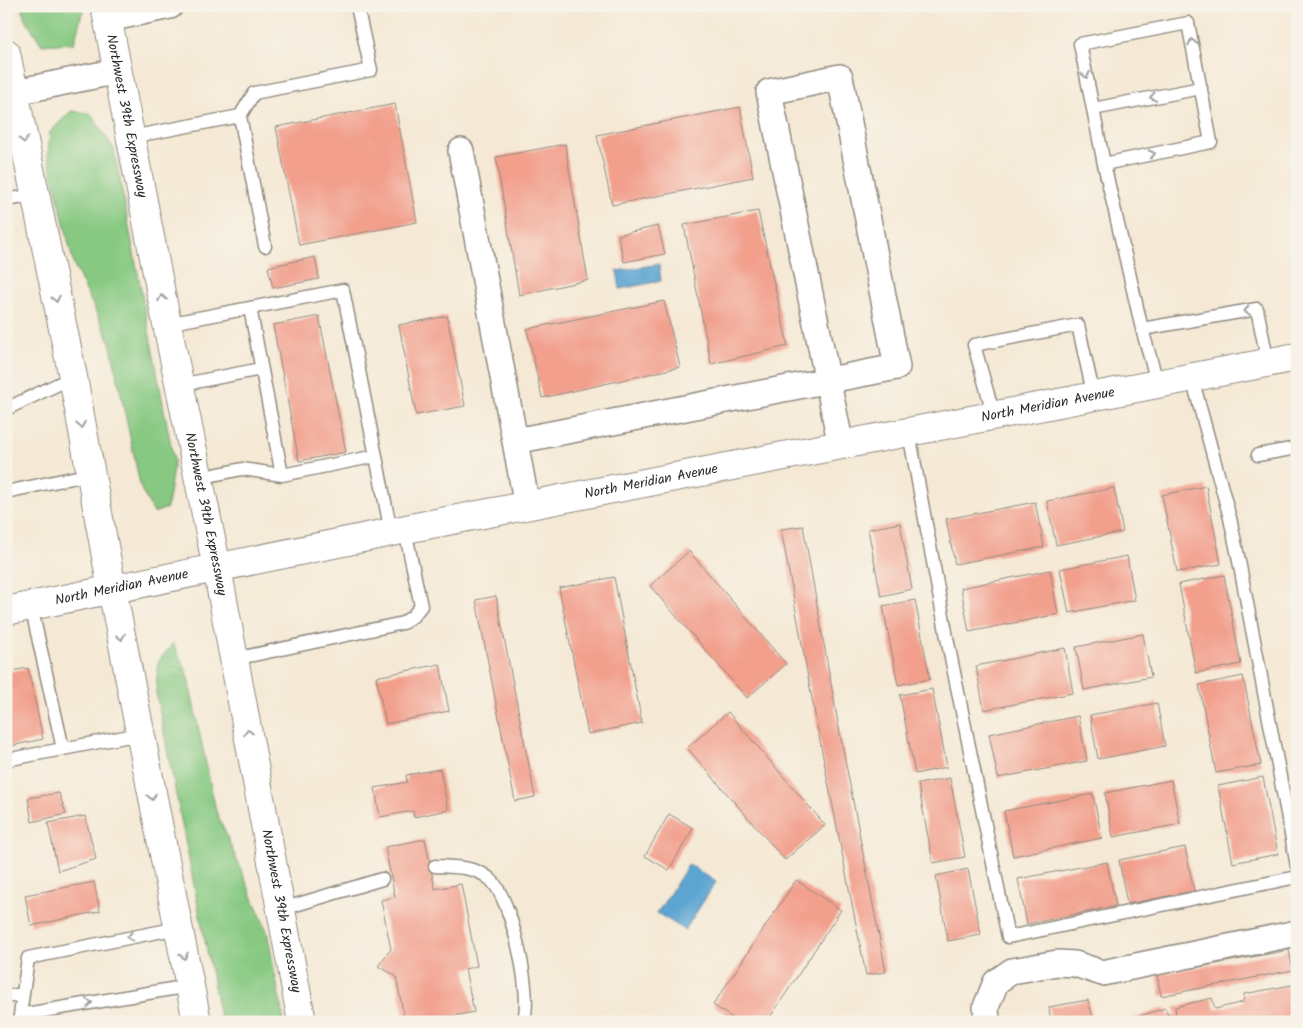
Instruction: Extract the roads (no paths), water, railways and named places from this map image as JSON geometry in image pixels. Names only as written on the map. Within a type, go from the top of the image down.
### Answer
[{"type":"main road","name":"Northwest 39th Expressway","points":[[106,12],[217,568],[302,1022]]},
{"type":"main road","points":[[6,53],[10,93],[35,195],[72,377],[197,1022]]},
{"type":"main road","name":"North Meridian Avenue","points":[[18,609],[398,531],[1297,357]]},
{"type":"street","points":[[106,12],[170,6]]},
{"type":"street","points":[[10,93],[118,71]]},
{"type":"street","points":[[515,440],[827,380],[897,367],[840,77],[769,92],[827,380],[841,446]]},
{"type":"street","points":[[461,151],[528,506]]},
{"type":"street","points":[[987,1022],[986,1007],[996,982],[1012,971],[1058,963],[1075,964],[1102,973],[1297,933]]},
{"type":"lane","points":[[265,246],[240,116],[254,93],[371,70],[357,6]]},
{"type":"lane","points":[[1104,164],[1211,142],[1188,23],[1080,44],[1104,164],[1142,329],[1158,385]]},
{"type":"lane","points":[[1093,109],[1201,88]]},
{"type":"lane","points":[[131,137],[240,116]]},
{"type":"lane","points":[[6,200],[35,195]]},
{"type":"lane","points":[[167,324],[343,290],[376,456],[421,606],[414,616],[403,623],[234,659]]},
{"type":"lane","points":[[250,308],[282,476]]},
{"type":"lane","points":[[1142,329],[1258,309],[1268,363]]},
{"type":"lane","points":[[994,416],[974,346],[1078,325],[1094,397]]},
{"type":"lane","points":[[180,385],[261,369]]},
{"type":"lane","points":[[6,409],[72,377]]},
{"type":"lane","points":[[1192,378],[1230,518],[1297,866]]},
{"type":"lane","points":[[909,433],[951,658],[1008,937],[1297,877]]},
{"type":"lane","points":[[1258,455],[1297,448]]},
{"type":"lane","points":[[199,478],[242,470],[282,476],[376,456]]},
{"type":"lane","points":[[6,492],[90,474]]},
{"type":"lane","points":[[18,609],[63,749]]},
{"type":"lane","points":[[6,760],[140,734]]},
{"type":"lane","points":[[435,866],[467,868],[489,878],[499,888],[509,912],[525,988],[527,1014],[523,1022]]},
{"type":"lane","points":[[282,909],[382,878]]},
{"type":"lane","points":[[178,928],[28,958],[20,1015],[190,986]]},
{"type":"lane","points":[[6,997],[23,994]]},
{"type":"water","points":[[659,264],[661,281],[620,289],[617,271]]},
{"type":"water","points":[[689,864],[716,882],[685,930],[657,913]]}]
